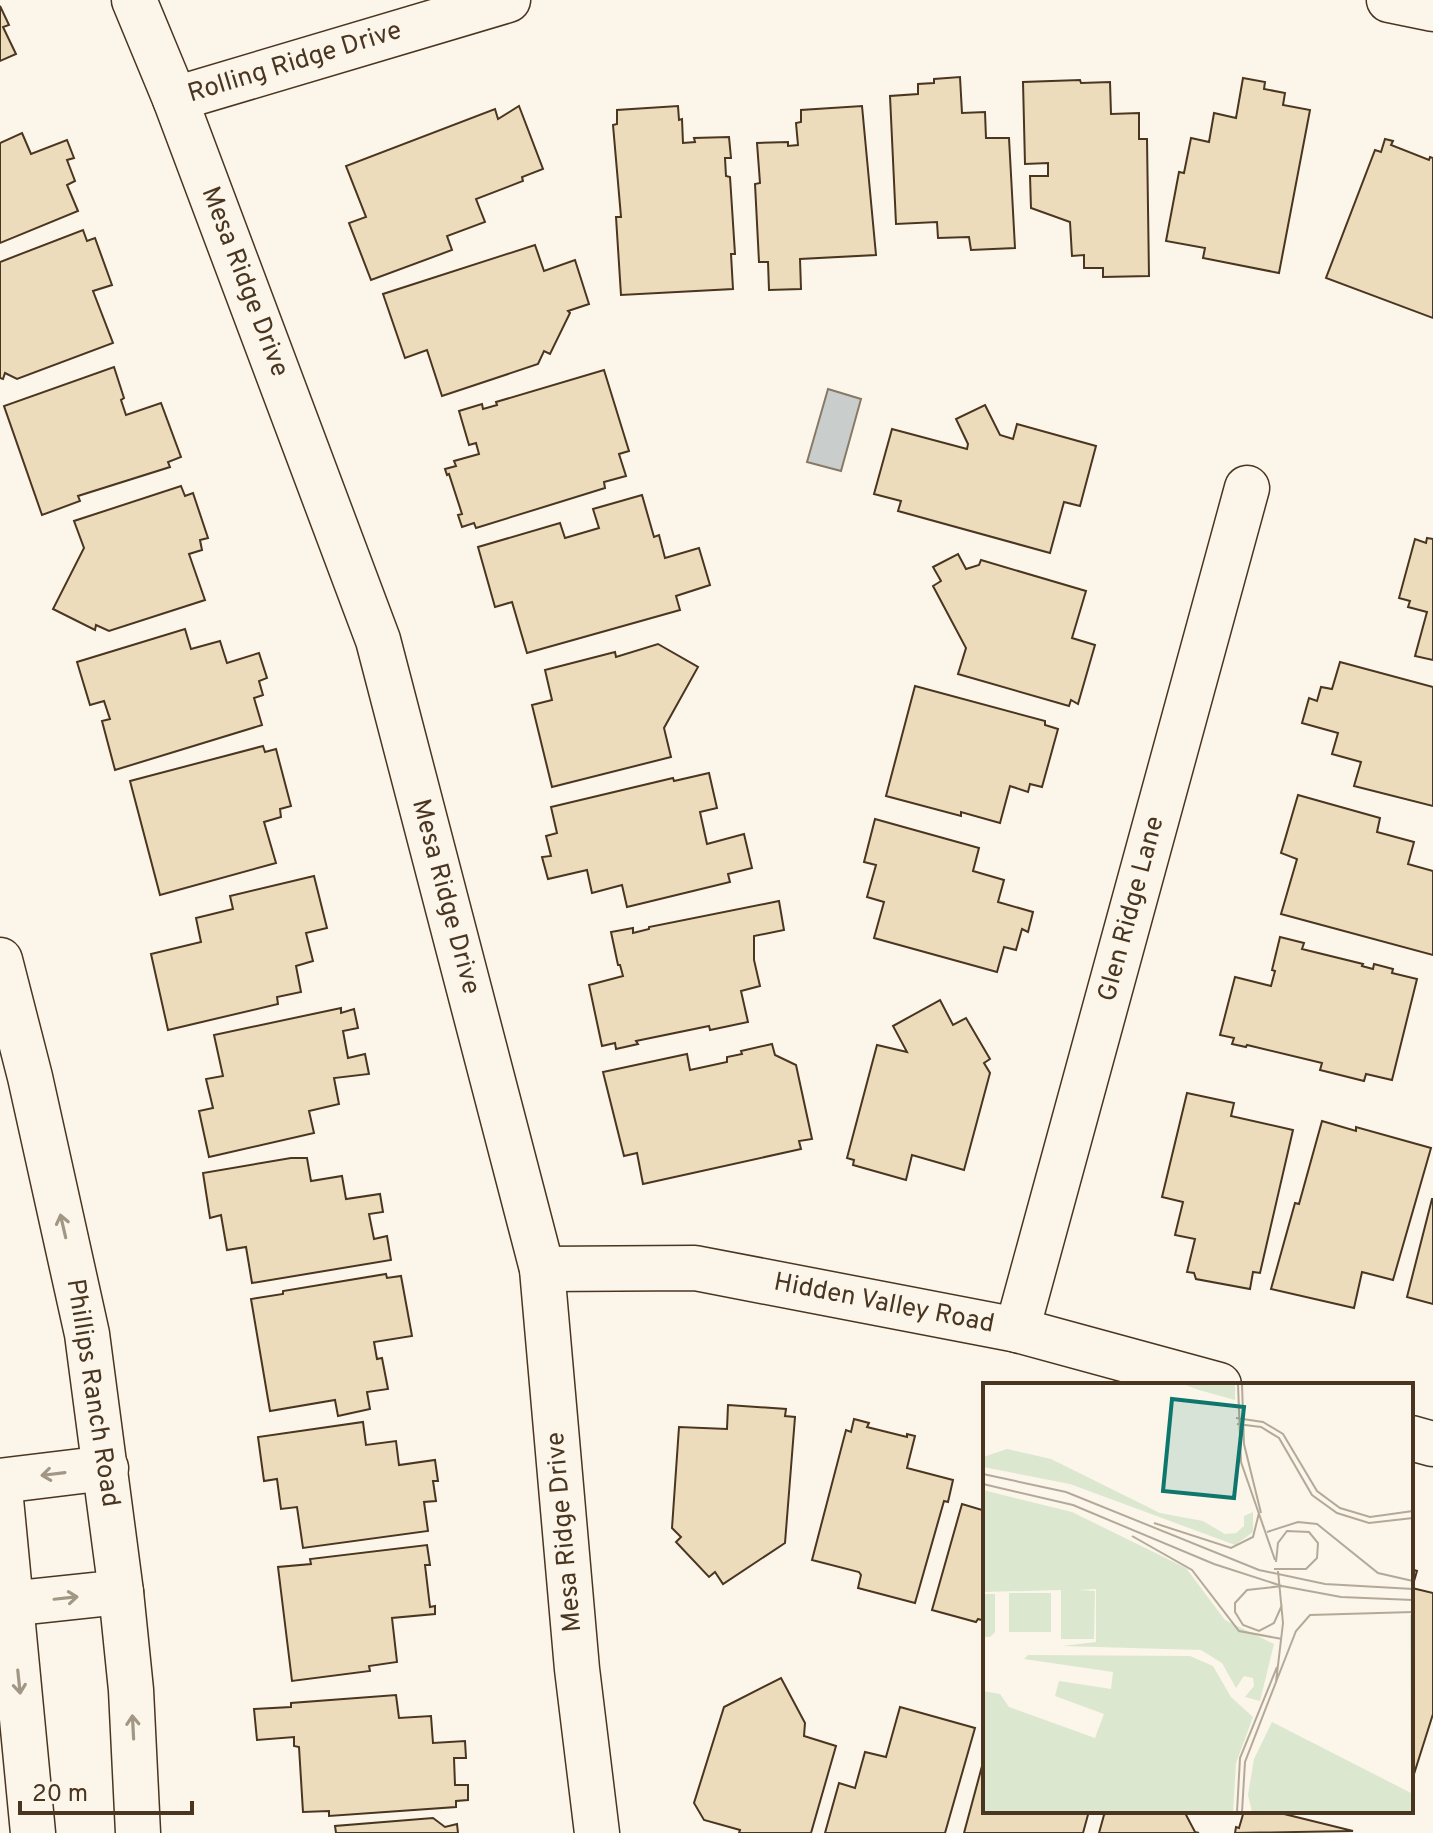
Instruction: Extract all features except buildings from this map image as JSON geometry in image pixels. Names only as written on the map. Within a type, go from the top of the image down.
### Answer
[{"type":"street","name":"Mesa Ridge Drive","points":[[134,0],[175,99],[378,640],[542,1269],[577,1669],[597,1833]]},
{"type":"street","name":"Rolling Ridge Drive","points":[[175,99],[508,0]]},
{"type":"street","points":[[1389,0],[1433,9]]},
{"type":"street","name":"Glen Ridge Lane","points":[[1017,1330],[1247,488]]},
{"type":"street","name":"Phillips Ranch Road","points":[[0,960],[30,1077],[87,1334],[121,1592],[131,1690],[138,1833]]},
{"type":"street","name":"Hidden Valley Road","points":[[542,1269],[695,1268],[1017,1330],[1212,1383]]},
{"type":"street","points":[[1413,1439],[1433,1444]]},
{"type":"street","points":[[0,1481],[106,1468]]},
{"type":"street","points":[[0,1489],[6,1605],[33,1833]]},
{"type":"street","points":[[6,1605],[121,1592]]},
{"type":"shaded area","points":[[828,389],[861,399],[841,471],[807,462]]}]
